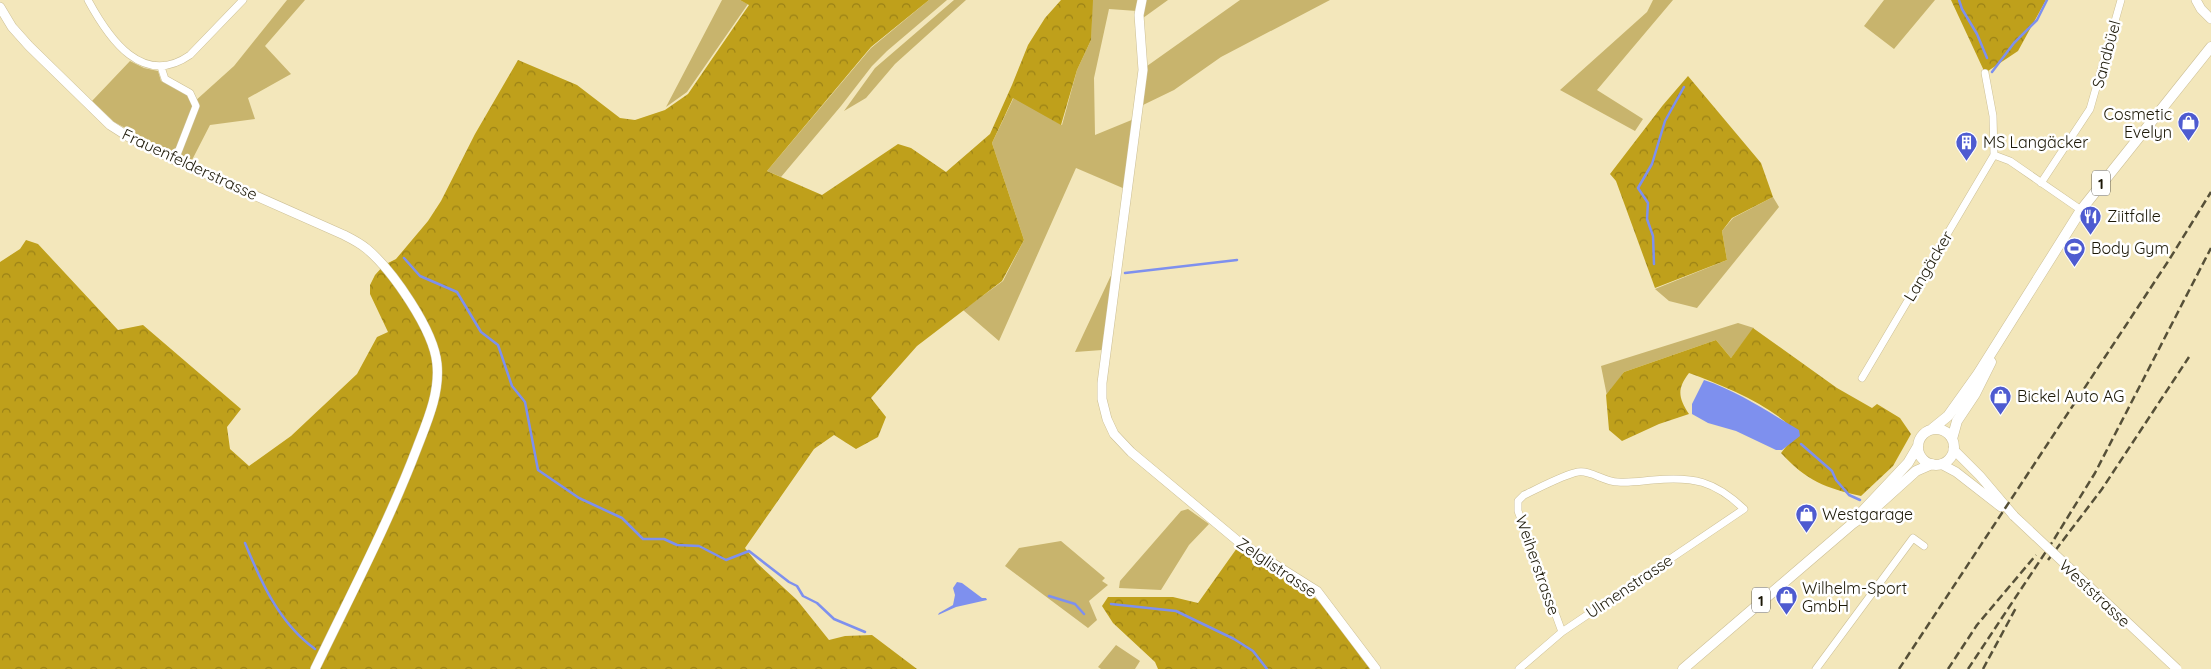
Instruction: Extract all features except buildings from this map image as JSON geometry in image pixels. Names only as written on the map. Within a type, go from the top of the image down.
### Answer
[{"type":"main road","name":"1","points":[[1932,429],[1948,416],[1983,371],[2081,210],[2109,172],[2211,47]]},
{"type":"main road","name":"1","points":[[1952,444],[1957,421],[1976,394],[1983,371]]},
{"type":"main road","points":[[1932,429],[1944,431],[1952,444],[1949,458],[1937,464],[1921,456],[1918,446],[1921,437],[1932,429]]},
{"type":"main road","name":"1","points":[[1683,669],[1852,524],[1908,463],[1918,446]]},
{"type":"main road","name":"1","points":[[1852,524],[1876,508],[1916,471],[1937,464]]},
{"type":"street","points":[[88,0],[110,36],[133,58],[147,65],[161,67],[180,62],[190,55],[243,0]]},
{"type":"street","name":"Zelglistrasse","points":[[1142,0],[1140,15],[1143,70],[1104,354],[1102,399],[1107,419],[1114,434],[1131,452],[1185,498],[1239,542],[1316,591],[1376,669]]},
{"type":"street","name":"Sandbüel","points":[[2041,183],[2090,109],[2121,0]]},
{"type":"street","points":[[2196,0],[2201,9],[2211,19]]},
{"type":"street","name":"Frauenfelderstrasse","points":[[0,7],[12,27],[29,46],[110,125],[132,139],[175,160],[344,235],[366,248],[384,265],[416,311],[434,347],[437,364],[437,386],[428,421],[381,535],[315,669]]},
{"type":"street","points":[[161,67],[165,79],[190,93],[196,106],[175,160]]},
{"type":"street","points":[[1985,73],[1993,116],[1994,155],[2010,161],[2081,210]]},
{"type":"street","name":"Langäcker","points":[[1862,378],[1994,155]]},
{"type":"street","name":"Weststrasse","points":[[1952,444],[2014,516]]},
{"type":"street","name":"Weststrasse","points":[[1937,464],[1956,472],[2014,516],[2177,669]]},
{"type":"street","name":"Weiherstrasse","points":[[1562,632],[1518,511],[1518,501],[1524,495],[1577,472],[1589,473],[1603,480],[1619,482],[1688,479],[1712,485],[1728,494],[1744,510]]},
{"type":"street","name":"Ulmenstrasse","points":[[1519,669],[1562,632],[1744,510]]},
{"type":"street","points":[[1816,669],[1913,538],[1924,546]]},
{"type":"shaded area","points":[[287,0],[305,0],[265,46],[291,74],[248,98],[255,119],[210,125],[192,160],[153,143],[114,122],[92,101],[130,61],[144,68],[158,71],[161,81],[188,93],[194,102],[234,66]]},
{"type":"shaded area","points":[[722,0],[740,0],[748,4],[687,92],[666,107]]},
{"type":"shaded area","points":[[929,0],[947,0],[872,66],[781,177],[767,171],[871,48]]},
{"type":"shaded area","points":[[954,0],[966,0],[895,64],[866,98],[844,111],[875,68]]},
{"type":"shaded area","points":[[1092,0],[1139,0],[1137,11],[1109,9],[1094,78],[1095,135],[1134,119],[1125,189],[1076,168],[999,341],[963,310],[1003,281],[1024,240],[992,143],[1014,97],[1062,125],[1077,70],[1091,40]]},
{"type":"shaded area","points":[[1145,0],[1168,0],[1143,18]]},
{"type":"shaded area","points":[[1240,0],[1330,0],[1221,57],[1174,90],[1143,105],[1147,66]]},
{"type":"shaded area","points":[[1653,0],[1673,0],[1597,90],[1643,119],[1635,131],[1560,90],[1647,12]]},
{"type":"shaded area","points":[[1884,0],[1935,0],[1894,49],[1864,26]]},
{"type":"shaded area","points":[[1773,197],[1779,207],[1697,308],[1669,301],[1655,289],[1727,260],[1722,231],[1733,218]]},
{"type":"shaded area","points":[[1114,269],[1102,350],[1075,352]]},
{"type":"shaded area","points":[[1738,323],[1754,328],[1731,358],[1716,340],[1624,372],[1607,396],[1601,366]]},
{"type":"shaded area","points":[[1188,509],[1209,524],[1189,545],[1161,590],[1119,588],[1120,581],[1181,511]]},
{"type":"shaded area","points":[[1061,541],[1105,578],[1102,581],[1108,585],[1089,601],[1097,620],[1088,628],[1005,566],[1019,548]]},
{"type":"shaded area","points":[[1116,645],[1140,661],[1135,669],[1101,669],[1098,667]]},
{"type":"green space","points":[[740,0],[929,0],[871,47],[767,171],[822,195],[898,144],[911,148],[946,172],[990,134],[1028,45],[1045,18],[1061,0],[1093,0],[1091,40],[1077,70],[1061,125],[1013,98],[992,143],[1024,240],[1002,281],[917,346],[871,398],[886,417],[878,437],[856,449],[834,435],[814,449],[745,548],[757,563],[797,600],[829,640],[845,636],[872,635],[917,669],[0,669],[0,262],[20,249],[26,240],[38,244],[118,330],[143,325],[241,409],[227,427],[230,449],[249,466],[291,436],[357,374],[377,337],[388,332],[370,294],[370,285],[375,275],[384,265],[396,259],[428,221],[441,201],[475,134],[518,60],[577,85],[620,118],[635,120],[665,110],[688,94],[749,5]]},
{"type":"green space","points":[[1951,0],[2046,0],[2018,51],[1985,73]]},
{"type":"green space","points":[[1688,76],[1761,163],[1773,197],[1732,218],[1722,231],[1727,260],[1655,288],[1616,181],[1610,174],[1663,105]]},
{"type":"green space","points":[[1753,328],[1837,388],[1872,408],[1877,404],[1900,418],[1911,434],[1893,466],[1861,496],[1837,490],[1817,482],[1790,463],[1781,453],[1797,433],[1787,423],[1747,397],[1689,373],[1682,384],[1680,393],[1689,414],[1659,424],[1622,441],[1609,430],[1606,395],[1624,372],[1716,340],[1731,358]]},
{"type":"green space","points":[[1237,548],[1308,592],[1322,604],[1370,669],[1158,669],[1155,662],[1113,623],[1102,606],[1108,597],[1173,597],[1198,603]]},
{"type":"water","points":[[1704,380],[1729,390],[1764,409],[1799,430],[1800,436],[1782,450],[1776,450],[1736,431],[1708,423],[1692,414],[1692,404]]},
{"type":"water","points":[[957,582],[962,583],[987,600],[956,607],[938,615],[953,605],[955,595],[953,588]]},
{"type":"waterway","points":[[1959,0],[1987,58]]},
{"type":"waterway","points":[[1992,72],[2014,43],[2037,20],[2047,0]]},
{"type":"waterway","points":[[1654,264],[1653,236],[1647,219],[1648,203],[1638,188],[1652,164],[1665,121],[1684,87]]},
{"type":"waterway","points":[[404,258],[420,276],[457,292],[481,332],[498,345],[512,386],[525,402],[538,470],[579,498],[622,518],[643,539],[664,539],[677,545],[699,546],[726,560],[749,551],[797,586],[803,596],[817,603],[834,619],[865,632]]},
{"type":"waterway","points":[[1125,273],[1237,260]]},
{"type":"waterway","points":[[1801,444],[1832,471],[1836,480],[1849,495],[1860,500]]},
{"type":"waterway","points":[[245,543],[272,601],[291,627],[315,649]]},
{"type":"waterway","points":[[1049,596],[1075,604],[1084,614]]},
{"type":"waterway","points":[[1111,604],[1176,611],[1234,639],[1253,651],[1267,669]]},
{"type":"railway","points":[[1899,669],[2169,260],[2211,192]]},
{"type":"railway","points":[[1968,669],[2053,541],[2095,473],[2211,248]]},
{"type":"railway","points":[[2048,560],[2102,489],[2189,357]]},
{"type":"railway","points":[[1948,669],[1977,625],[2036,555]]},
{"type":"railway","points":[[1983,669],[2017,606]]},
{"type":"place","name":"Cosmetic Evelyn","points":[[2188,142]]},
{"type":"place","name":"MS Langäcker","points":[[1967,161]]},
{"type":"place","name":"Ziitfalle","points":[[2091,235]]},
{"type":"place","name":"Body Gym","points":[[2075,267]]},
{"type":"place","name":"Bickel Auto AG","points":[[2001,415]]},
{"type":"place","name":"Westgarage","points":[[1806,533]]},
{"type":"place","name":"Wilhelm-Sport GmbH","points":[[1786,616]]}]
